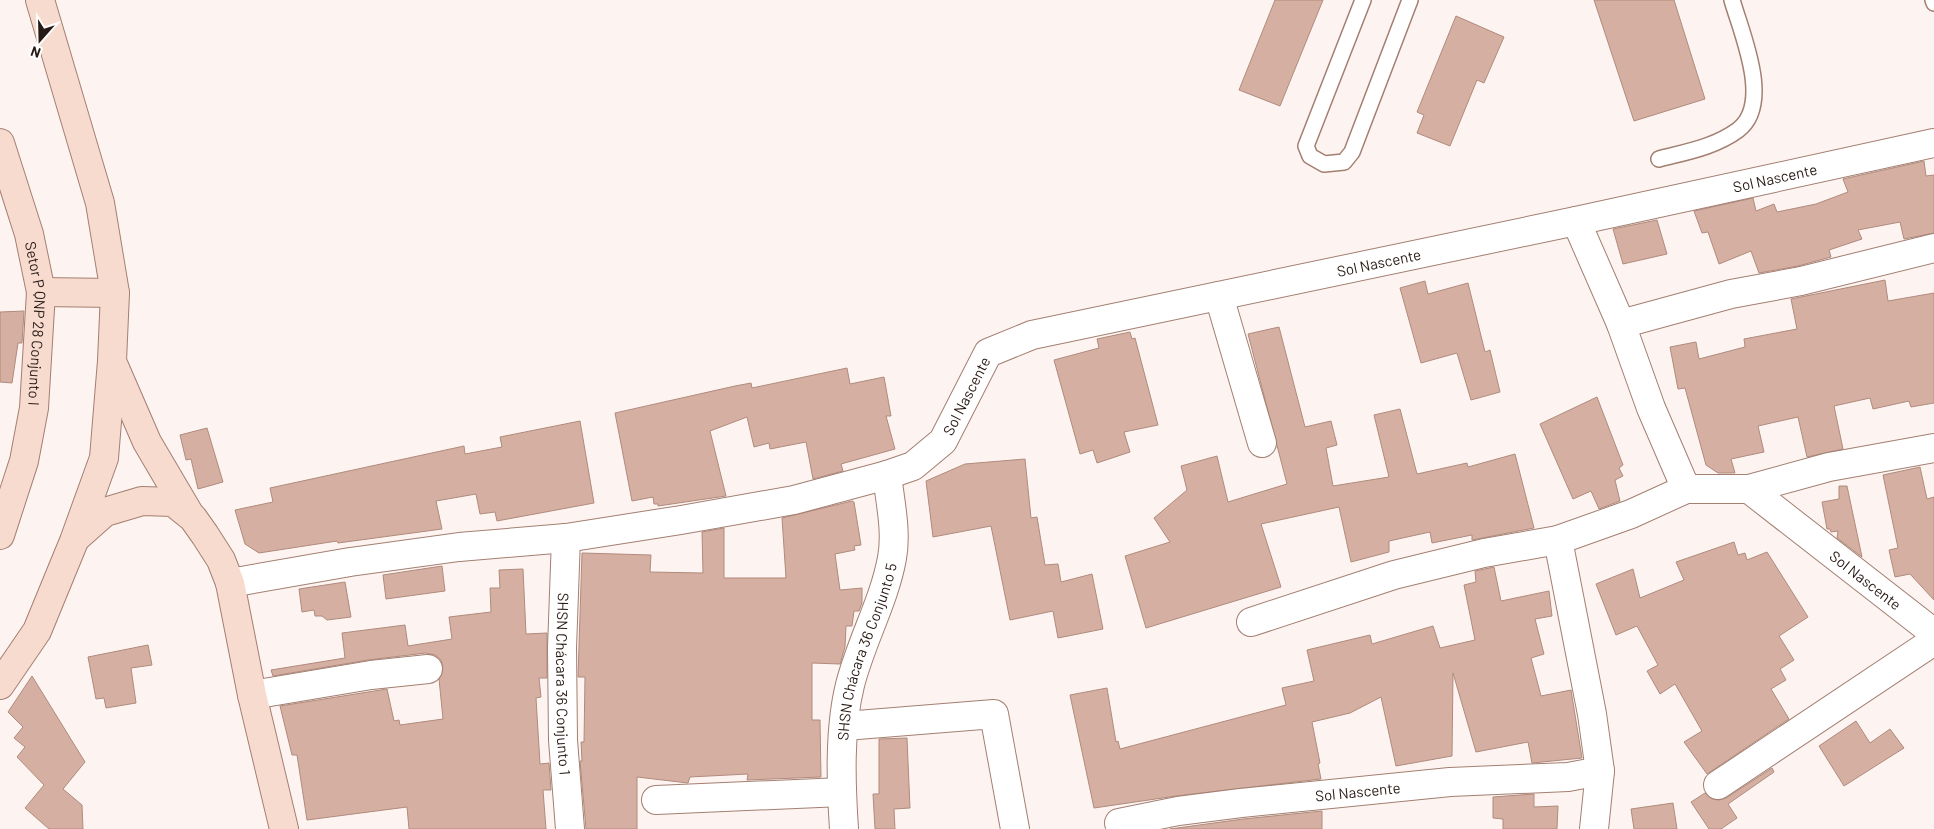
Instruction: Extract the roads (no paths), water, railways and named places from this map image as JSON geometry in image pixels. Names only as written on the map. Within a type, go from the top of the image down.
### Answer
[{"type":"street","points":[[0,685],[37,631],[74,541],[104,458],[112,361],[115,294],[100,203],[40,0]]},
{"type":"street","name":"Sol Nascente","points":[[230,582],[350,562],[459,547],[566,538],[794,500],[887,475],[913,466],[943,441],[988,354],[1032,335],[1576,221],[1934,142]]},
{"type":"street","name":"Setor P QNP 28 Conjunto I","points":[[0,143],[28,234],[41,292],[34,408],[24,461],[0,535]]},
{"type":"street","points":[[1576,221],[1621,324],[1650,408],[1686,489]]},
{"type":"street","points":[[1621,324],[1731,294],[1801,281],[1934,248]]},
{"type":"street","points":[[41,292],[115,294]]},
{"type":"street","points":[[1219,296],[1262,443]]},
{"type":"street","points":[[112,361],[147,442],[192,518],[221,560],[230,582],[252,695],[284,829]]},
{"type":"street","points":[[1251,622],[1394,575],[1484,553],[1558,540],[1632,514],[1686,489],[1749,488],[1829,467],[1934,448]]},
{"type":"street","name":"SHSN Chácara 36 Conjunto 5","points":[[844,829],[842,792],[849,686],[862,642],[892,558],[894,541],[887,475]]},
{"type":"street","name":"Sol Nascente","points":[[1749,488],[1934,633]]},
{"type":"street","points":[[74,541],[104,512],[142,501],[173,502],[192,518]]},
{"type":"street","name":"SHSN Chácara 36 Conjunto 1","points":[[566,538],[562,648],[563,740],[570,829]]},
{"type":"street","points":[[1558,540],[1592,714],[1600,771],[1594,829]]},
{"type":"street","points":[[1718,785],[1934,641]]},
{"type":"street","points":[[252,695],[371,675],[428,669]]},
{"type":"street","points":[[845,726],[994,714],[1015,829]]},
{"type":"street","name":"Sol Nascente","points":[[1119,823],[1161,814],[1241,803],[1450,782],[1568,777],[1600,771]]},
{"type":"street","points":[[656,800],[842,792]]},
{"type":"lane","points":[[1363,0],[1306,146],[1310,156],[1324,164],[1344,162],[1352,152],[1410,0]]},
{"type":"lane","points":[[1660,159],[1720,141],[1739,129],[1748,117],[1753,95],[1753,77],[1749,51],[1732,0]]}]
